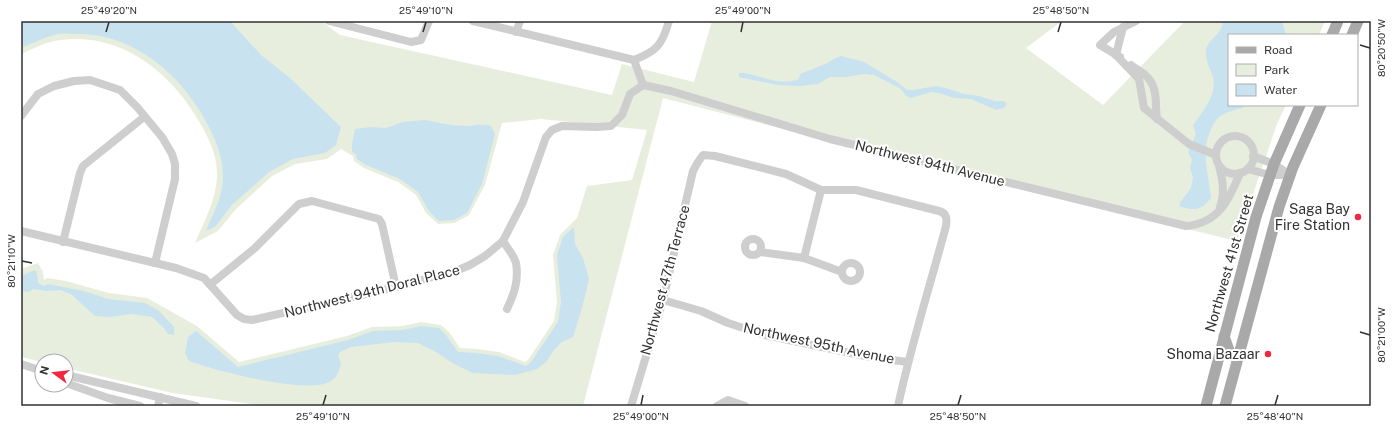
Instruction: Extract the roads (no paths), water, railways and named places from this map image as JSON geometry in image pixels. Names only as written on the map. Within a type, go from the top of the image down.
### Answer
[{"type":"main road","points":[[1332,34],[1338,21]]},
{"type":"main road","points":[[1352,34],[1358,21]]},
{"type":"main road","name":"Northwest 41st Street","points":[[1208,401],[1245,258],[1270,176],[1300,106]]},
{"type":"main road","points":[[1225,406],[1279,207],[1290,175],[1320,106]]},
{"type":"main road","points":[[1245,258],[1263,263]]},
{"type":"main road","points":[[1224,336],[1230,352],[1238,359]]},
{"type":"main road","points":[[1216,406],[1208,401],[1230,385]]},
{"type":"street","points":[[328,21],[412,42],[421,40],[429,21]]},
{"type":"street","points":[[473,21],[634,60],[648,54],[659,46],[669,21]]},
{"type":"street","points":[[516,32],[520,21]]},
{"type":"street","points":[[1136,21],[1114,32],[1100,45],[1149,78],[1156,92],[1155,107],[1158,119]]},
{"type":"street","points":[[1116,55],[1123,27]]},
{"type":"street","points":[[1116,55],[1139,79],[1144,108],[1189,144],[1212,153],[1217,161],[1224,183],[1223,199],[1218,213]]},
{"type":"street","points":[[634,60],[642,84]]},
{"type":"street","points":[[21,116],[38,94],[54,86],[74,81],[90,80],[120,90],[137,107],[162,137],[172,154],[174,164],[174,179],[155,264]]},
{"type":"street","name":"Northwest 94th Avenue","points":[[642,84],[671,91],[830,139],[1186,226],[1198,225],[1218,213],[1226,204],[1240,173]]},
{"type":"street","name":"Northwest 94th Doral Place","points":[[21,231],[192,273],[204,278],[211,284],[237,316],[244,319],[252,320],[396,287],[458,270],[485,256],[503,241],[523,202],[546,137],[552,130],[562,126],[611,126],[622,115],[630,94],[642,84]]},
{"type":"street","points":[[63,242],[83,166],[144,116]]},
{"type":"street","points":[[1212,153],[1220,143],[1231,136],[1243,138],[1252,147],[1253,156],[1251,165],[1240,173],[1229,173],[1219,166]]},
{"type":"street","name":"Northwest 47th Terrace","points":[[631,406],[663,300],[693,171],[703,156],[715,156],[786,174],[821,190]]},
{"type":"street","points":[[1253,156],[1274,164],[1290,175]]},
{"type":"street","points":[[1248,168],[1270,176],[1290,175]]},
{"type":"street","points":[[804,258],[821,190],[856,190],[944,213],[947,218],[946,226],[908,362],[898,406]]},
{"type":"street","points":[[211,284],[254,248],[299,204],[312,201],[379,219],[382,224],[396,287]]},
{"type":"street","points":[[503,241],[516,263],[516,290],[508,309]]},
{"type":"street","points":[[760,252],[804,258],[842,272]]},
{"type":"street","name":"Northwest 95th Avenue","points":[[663,300],[700,311],[728,323],[765,335],[865,356],[908,362]]},
{"type":"street","points":[[21,364],[34,368]]},
{"type":"street","points":[[74,377],[160,397],[172,403],[196,406]]},
{"type":"street","points":[[74,386],[108,398],[140,406]]},
{"type":"street","points":[[158,406],[160,397]]},
{"type":"street","points":[[717,406],[728,400],[745,406]]},
{"type":"water","points":[[21,21],[230,21],[261,55],[290,78],[341,127],[336,145],[325,153],[293,159],[269,172],[232,205],[215,227],[206,231],[221,191],[223,183],[223,167],[213,134],[200,111],[177,81],[163,67],[148,56],[114,40],[95,35],[58,34],[44,38],[21,48]]},
{"type":"water","points":[[1223,21],[1282,21],[1286,34],[1228,34],[1228,106],[1244,106],[1243,108],[1221,116],[1213,125],[1206,147],[1206,164],[1211,198],[1200,208],[1189,209],[1179,206],[1191,188],[1193,177],[1190,168],[1192,160],[1188,152],[1196,134],[1193,125],[1205,109],[1211,97],[1214,84],[1207,60],[1206,50],[1209,43],[1222,26]]},
{"type":"water","points":[[841,56],[864,62],[897,82],[907,90],[936,86],[995,101],[1004,101],[1007,104],[1004,108],[996,110],[971,99],[954,98],[931,92],[911,98],[906,96],[901,89],[874,75],[864,74],[846,77],[830,77],[818,84],[800,86],[777,85],[739,77],[739,73],[743,73],[771,80],[785,82],[792,81],[799,79],[800,74]]},
{"type":"water","points":[[425,120],[469,126],[491,126],[495,134],[482,184],[467,213],[454,220],[439,221],[429,211],[418,192],[400,179],[366,165],[357,159],[356,154],[352,152],[355,129],[371,127],[386,128],[403,122]]},
{"type":"water","points":[[574,227],[575,244],[583,258],[589,279],[582,308],[573,337],[562,342],[554,350],[547,361],[537,369],[515,375],[473,373],[418,343],[395,342],[351,347],[340,352],[338,356],[341,363],[338,373],[331,381],[320,385],[303,385],[283,384],[219,370],[189,361],[185,353],[188,337],[196,331],[238,367],[348,340],[373,331],[403,330],[421,326],[439,328],[458,352],[498,356],[526,366],[531,362],[558,322],[561,302],[557,255],[563,237]]},
{"type":"water","points":[[35,270],[38,283],[44,286],[48,284],[84,291],[108,299],[145,303],[159,311],[174,327],[174,335],[168,334],[152,317],[132,314],[110,317],[95,316],[72,295],[61,290],[48,291],[33,289],[29,292],[21,291],[21,276]]},
{"type":"place","name":"Saga Bay Fire Station","points":[[1358,217]]},
{"type":"place","name":"Shoma Bazaar","points":[[1268,354]]}]
